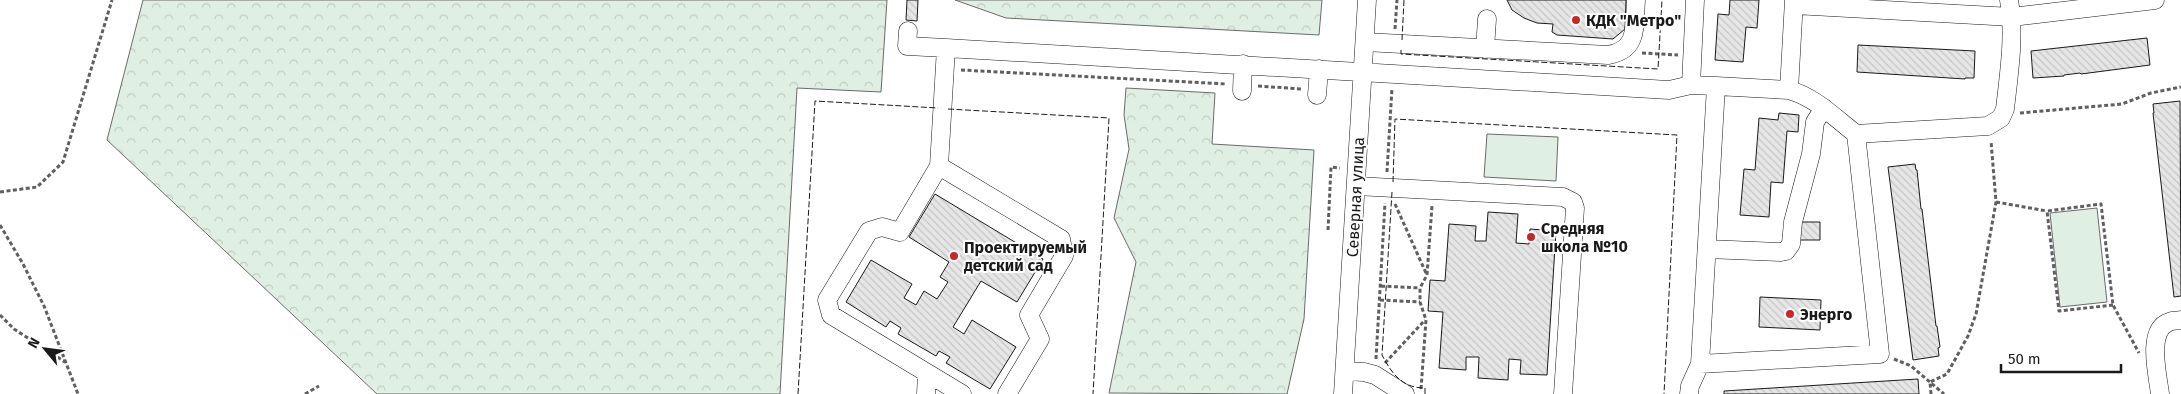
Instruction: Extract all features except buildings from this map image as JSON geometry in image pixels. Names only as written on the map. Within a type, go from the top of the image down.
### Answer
[{"type":"street","name":"Северная улица","points":[[1343,394],[1367,0]]},
{"type":"street","points":[[1364,42],[1618,54],[1631,43],[1634,34],[1636,0]]},
{"type":"street","points":[[1691,85],[1695,0]]},
{"type":"street","points":[[1788,90],[1794,3],[2011,8],[2155,0]]},
{"type":"street","points":[[908,31],[908,46],[1670,90],[1691,85],[1788,90],[1806,96],[1856,134],[1988,126],[2001,118],[2005,109],[2011,8]]},
{"type":"street","points":[[1486,49],[1487,19]]},
{"type":"street","points":[[946,48],[939,166],[900,232],[882,227],[869,231],[827,300],[831,315],[962,394]]},
{"type":"street","points":[[1242,88],[1243,64]]},
{"type":"street","points":[[1317,92],[1319,69]]},
{"type":"street","points":[[1689,394],[1690,386],[1700,364],[1716,86]]},
{"type":"street","points":[[1707,249],[1781,252],[1788,248],[1791,244],[1795,212],[1812,154],[1815,122],[1824,108]]},
{"type":"street","points":[[1700,364],[1880,354],[1856,134]]},
{"type":"street","points":[[939,166],[1060,239],[1064,256],[1028,315],[1040,339],[1007,394]]},
{"type":"street","points":[[1356,186],[1563,197],[1573,202],[1575,208],[1563,394]]},
{"type":"street","points":[[2160,394],[2154,345],[2163,326],[2169,322],[2181,320]]},
{"type":"street","points":[[1345,371],[1364,372],[1375,375],[1404,394]]},
{"type":"street","points":[[926,394],[927,373]]},
{"type":"path","points":[[0,192],[37,187],[63,162],[112,0]]},
{"type":"path","points":[[945,67],[1317,92]]},
{"type":"path","points":[[2013,114],[2122,104],[2150,93],[2181,86]]},
{"type":"path","points":[[1930,382],[1947,374],[1968,336],[1976,314],[1996,202],[1990,135]]},
{"type":"path","points":[[1396,188],[1395,206],[1427,275]]},
{"type":"path","points":[[1421,394],[1426,320],[1420,302],[1420,288],[1427,275],[1433,190]]},
{"type":"path","points":[[1996,202],[2047,211],[2101,204],[2112,305],[2141,359]]},
{"type":"path","points":[[2047,211],[2059,311],[2112,305]]},
{"type":"path","points":[[0,225],[23,264],[44,306],[78,394]]},
{"type":"path","points":[[1381,286],[1420,288]]},
{"type":"path","points":[[1380,300],[1420,302]]},
{"type":"path","points":[[0,315],[14,329],[66,362]]},
{"type":"path","points":[[1375,375],[1426,320]]},
{"type":"path","points":[[1880,354],[1911,366],[1944,394]]},
{"type":"path","points":[[1930,382],[1931,394]]},
{"type":"path","points":[[305,394],[319,386]]},
{"type":"green space","points":[[143,0],[887,0],[881,92],[797,88],[780,394],[377,394],[107,140]]},
{"type":"green space","points":[[955,0],[1322,0],[1319,35],[1006,18]]},
{"type":"green space","points":[[1126,88],[1215,93],[1212,144],[1314,150],[1304,319],[1287,394],[1109,393],[1136,262],[1114,218],[1129,149],[1124,115]]},
{"type":"green space","points":[[1487,134],[1558,137],[1556,181],[1484,177]]},
{"type":"green space","points":[[2097,208],[2107,302],[2060,307],[2050,213]]},
{"type":"fence","points":[[1402,40],[1404,0]]},
{"type":"fence","points":[[1401,50],[1401,54],[1658,69],[1662,0]]},
{"type":"fence","points":[[798,394],[815,101],[938,108]]},
{"type":"fence","points":[[948,109],[1109,118],[1093,394]]},
{"type":"fence","points":[[1393,182],[1395,119],[1677,135],[1664,394]]},
{"type":"fence","points":[[1392,192],[1382,355],[1399,379],[1410,386],[1425,388],[1425,394]]},
{"type":"place","name":"КДК \"Метро\"","points":[[1576,20]]},
{"type":"place","name":"Средняя школа №10","points":[[1531,237]]},
{"type":"place","name":"Проектируемый детский сад","points":[[954,256]]},
{"type":"place","name":"Энерго","points":[[1790,314]]}]
